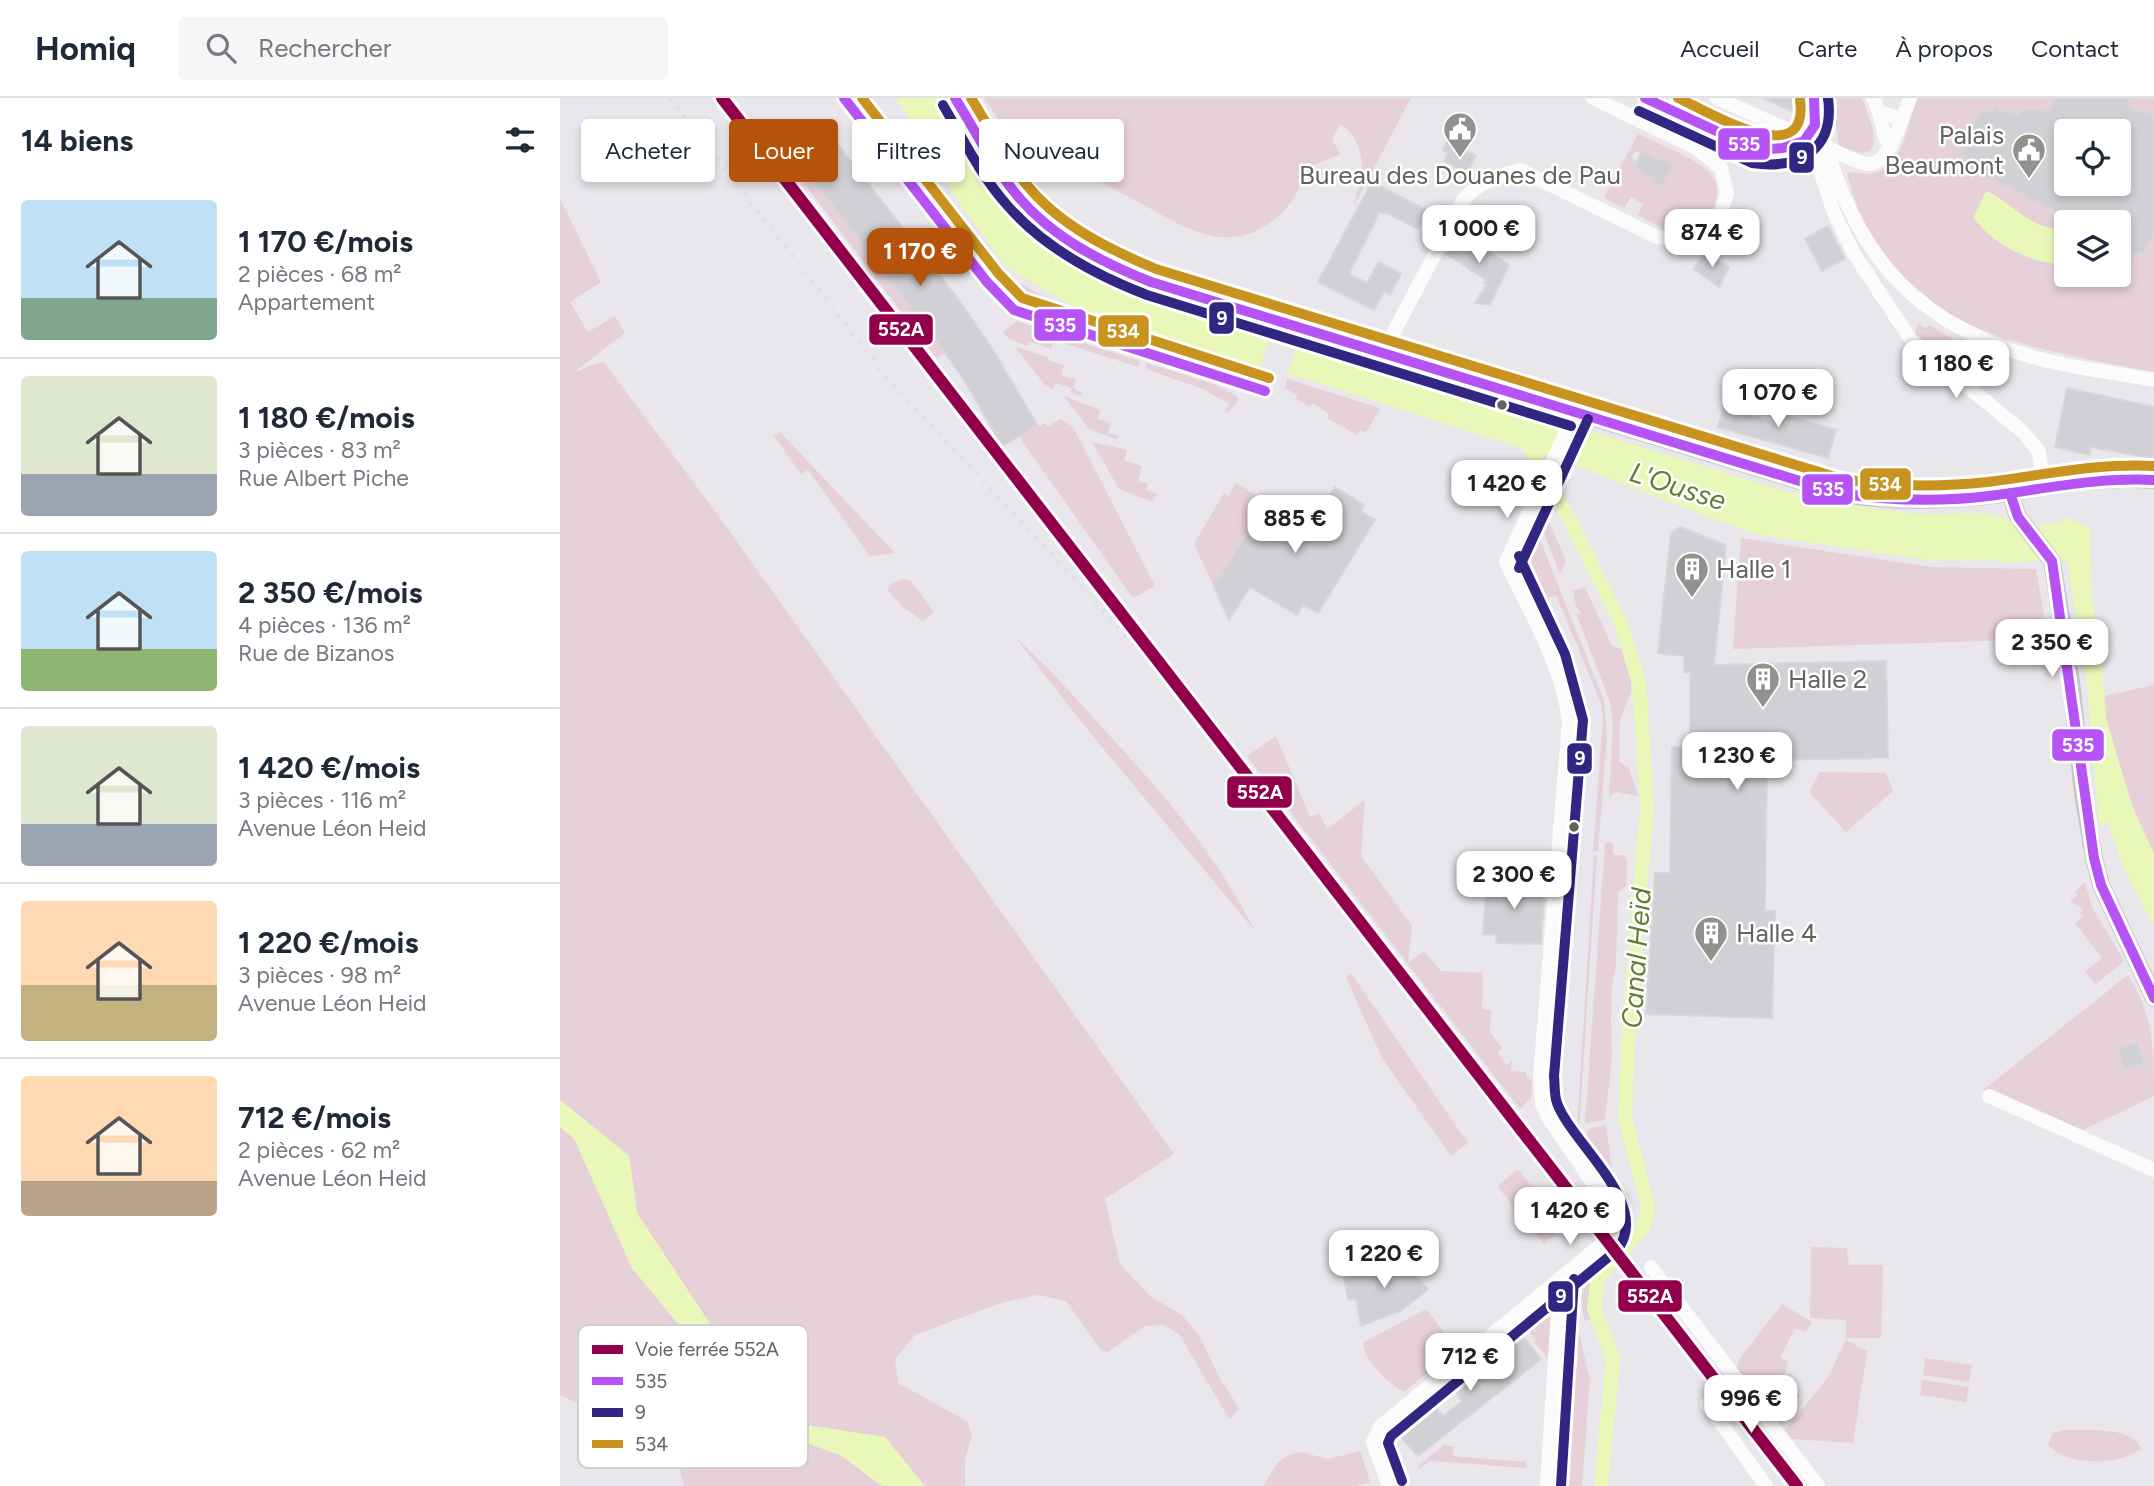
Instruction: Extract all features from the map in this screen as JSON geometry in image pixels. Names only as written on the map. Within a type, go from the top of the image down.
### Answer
[{"type":"main road","points":[[956,99],[1004,179],[1024,204],[1062,237],[1102,262],[1151,282],[1386,354],[1573,419],[1853,496],[1931,501],[2109,479],[2154,480]]},
{"type":"main road","points":[[2010,493],[2023,525],[2052,561],[2094,858],[2101,885],[2154,998]]},
{"type":"street","points":[[1386,354],[1393,334],[1464,199],[1491,179],[1520,170],[1666,239],[1691,240],[1719,220],[1727,189],[1718,163],[1698,149],[1593,98]]},
{"type":"street","points":[[1646,98],[1756,150],[1804,142],[1812,134],[1818,115]]},
{"type":"street","points":[[1717,98],[1850,158],[1872,164],[1892,145],[1910,98]]},
{"type":"street","points":[[1814,98],[1849,205],[1863,234],[1879,261],[1922,305],[1965,330],[2043,359],[2154,380]]},
{"type":"street","points":[[1872,98],[1880,112],[1885,138],[1892,145]]},
{"type":"street","points":[[1880,112],[1901,120]]},
{"type":"street","points":[[1812,134],[1817,161],[1834,212],[1854,254],[1911,340],[2023,432],[2039,452],[2044,486]]},
{"type":"street","points":[[1388,1486],[1373,1443],[1380,1427],[1608,1239],[1614,1218],[1542,1104],[1540,1076],[1569,721],[1565,694],[1553,660],[1506,562],[1573,419]]},
{"type":"street","points":[[1989,1096],[2154,1170]]},
{"type":"street","points":[[1651,1267],[1818,1486]]},
{"type":"street","points":[[1547,1486],[1560,1278]]},
{"type":"street","points":[[1707,1404],[1766,1486]]},
{"type":"shaded area","points":[[984,98],[1411,98],[1355,204],[1362,170],[1361,154],[1351,133],[1340,124],[1332,139],[1340,154],[1310,167],[1306,164],[1296,194],[1275,219],[1257,231],[1221,237],[1203,234],[1168,219],[1101,182],[1124,182],[1124,119],[998,119]]},
{"type":"shaded area","points":[[1832,98],[1862,98],[1873,131],[1872,148],[1866,152],[1855,152],[1839,146]]},
{"type":"shaded area","points":[[1916,98],[2154,98],[2154,372],[2055,352],[2008,339],[1965,322],[1926,299],[1892,267],[1866,226],[1847,173],[1867,174],[1885,168],[1893,161],[1904,142]]},
{"type":"shaded area","points":[[1638,134],[1704,167],[1715,182],[1717,192],[1712,211],[1705,219],[1697,226],[1678,232],[1663,228],[1638,215],[1643,204],[1631,197],[1624,208],[1604,198]],"holes":[[[1635,151],[1673,165],[1662,187],[1652,182],[1653,178],[1634,168],[1637,161],[1631,158]]]},
{"type":"shaded area","points":[[803,182],[815,182],[945,353],[937,359]]},
{"type":"shaded area","points":[[560,199],[601,282],[570,302],[588,332],[615,316],[625,333],[574,372],[603,361],[715,511],[1174,1154],[1105,1199],[1120,1264],[1150,1296],[1182,1315],[1199,1335],[1220,1379],[1239,1408],[1230,1420],[1179,1334],[1164,1325],[1145,1326],[1108,1352],[1101,1350],[1066,1301],[1038,1295],[1001,1303],[915,1335],[895,1359],[898,1383],[967,1421],[972,1435],[965,1460],[965,1486],[925,1486],[884,1437],[808,1425],[808,1325],[711,1325],[637,1213],[629,1156],[560,1100]]},
{"type":"shaded area","points":[[1024,285],[1053,301],[1151,334],[1149,339],[1031,303],[1019,287]]},
{"type":"shaded area","points":[[1017,321],[1140,361],[1138,367],[1054,340],[1051,349],[1030,342],[1027,346],[1008,338],[1003,332]]},
{"type":"shaded area","points":[[1918,324],[1926,328],[1929,325],[1962,344],[1952,365],[1914,334]]},
{"type":"shaded area","points":[[1152,345],[1248,374],[1246,380],[1150,351]]},
{"type":"shaded area","points":[[1015,347],[1064,365],[1061,375],[1076,380],[1073,388],[1082,392],[1081,396],[1070,392],[1072,388],[1056,383],[1053,389],[1045,385]]},
{"type":"shaded area","points":[[1147,363],[1216,385],[1237,396],[1239,400],[1227,413],[1225,412],[1229,404],[1203,389],[1146,369]]},
{"type":"shaded area","points":[[1287,379],[1380,408],[1366,433],[1360,430],[1357,435],[1327,418],[1329,414],[1313,403],[1310,407],[1296,399],[1297,396],[1285,388]]},
{"type":"shaded area","points":[[1064,396],[1100,410],[1098,419],[1111,423],[1108,433],[1118,436],[1117,440],[1089,429]]},
{"type":"shaded area","points":[[1061,419],[1073,427],[1155,586],[1133,598],[1019,437],[1045,423],[1047,427]]},
{"type":"shaded area","points":[[780,432],[895,553],[870,556],[808,470],[801,474],[774,436]]},
{"type":"shaded area","points":[[1092,442],[1127,450],[1124,460],[1142,466],[1138,481],[1148,484],[1146,490],[1157,494],[1152,502],[1119,489]]},
{"type":"shaded area","points":[[1236,483],[1265,501],[1214,587],[1194,544],[1224,493],[1228,496]]},
{"type":"shaded area","points":[[1543,508],[1566,561],[1560,574],[1538,518]]},
{"type":"shaded area","points":[[1535,527],[1604,701],[1607,735],[1598,851],[1593,851],[1603,719],[1601,703],[1556,595],[1537,603],[1519,561]]},
{"type":"shaded area","points":[[1741,538],[1931,567],[2036,569],[2048,639],[1733,649]]},
{"type":"shaded area","points":[[903,579],[911,581],[934,612],[923,621],[903,607],[888,591],[889,585]]},
{"type":"shaded area","points":[[1585,587],[1612,646],[1625,651],[1631,674],[1631,692],[1620,720],[1619,761],[1629,768],[1638,796],[1616,792],[1609,797],[1613,725],[1610,702],[1576,613],[1582,615],[1576,606],[1573,591]]},
{"type":"shaded area","points":[[1015,637],[1074,696],[1189,827],[1224,877],[1255,931],[1087,729]]},
{"type":"shaded area","points":[[2154,685],[2154,853],[2121,776],[2110,736],[2104,696]]},
{"type":"shaded area","points":[[1276,736],[1310,817],[1319,813],[1327,829],[1365,800],[1361,856],[1412,926],[1408,963],[1424,951],[1441,971],[1483,973],[1482,1009],[1491,1010],[1490,1032],[1502,1048],[1497,1052],[1506,1065],[1512,1061],[1511,1071],[1526,1072],[1526,1076],[1532,1081],[1531,1098],[1520,1109],[1247,756]]},
{"type":"shaded area","points":[[1820,772],[1886,773],[1893,791],[1846,832],[1809,792]]},
{"type":"shaded area","points":[[1605,843],[1613,843],[1613,855],[1624,855],[1627,860],[1626,886],[1618,892],[1616,965],[1612,986],[1612,1057],[1605,1120],[1585,1123]]},
{"type":"shaded area","points":[[1594,855],[1597,855],[1577,1129]]},
{"type":"shaded area","points":[[2085,882],[2091,905],[2124,961],[2095,985],[2085,971],[2102,958],[2075,923],[2083,917],[2080,913],[2084,910],[2070,901]]},
{"type":"shaded area","points":[[1351,973],[1468,1143],[1451,1156],[1382,1058],[1346,977]]},
{"type":"shaded area","points":[[2128,975],[2148,1019],[2154,1063],[2154,1096],[2077,1133],[1983,1090]]},
{"type":"shaded area","points":[[1606,1124],[1612,1173],[1596,1158],[1586,1142],[1588,1130]]},
{"type":"shaded area","points":[[560,1127],[574,1138],[632,1268],[679,1325],[578,1325],[578,1403],[560,1395]]},
{"type":"shaded area","points":[[1518,1169],[1565,1227],[1544,1244],[1497,1186]]},
{"type":"shaded area","points":[[1811,1247],[1847,1248],[1849,1265],[1883,1265],[1881,1338],[1846,1338],[1846,1320],[1810,1318]]},
{"type":"shaded area","points":[[1596,1266],[1601,1272],[1594,1294],[1596,1318],[1584,1321],[1584,1284]]},
{"type":"shaded area","points":[[1573,1290],[1576,1291],[1575,1315],[1590,1380],[1582,1486],[1553,1486],[1566,1314],[1571,1314]]},
{"type":"shaded area","points":[[1782,1304],[1812,1322],[1806,1331],[1795,1329],[1780,1357],[1788,1362],[1785,1374],[1800,1397],[1778,1421],[1736,1368],[1740,1358]]},
{"type":"shaded area","points":[[1426,1309],[1457,1349],[1404,1392],[1384,1378],[1372,1363],[1364,1349],[1364,1342]]},
{"type":"shaded area","points":[[1539,1312],[1553,1314],[1549,1359],[1523,1326]]},
{"type":"shaded area","points":[[1846,1340],[1867,1351],[1853,1443],[1792,1439],[1785,1431],[1828,1377]]},
{"type":"shaded area","points":[[1925,1358],[1972,1365],[1969,1382],[1923,1375]]},
{"type":"shaded area","points":[[1922,1380],[1969,1387],[1966,1402],[1920,1395]]},
{"type":"shaded area","points":[[2064,1430],[2117,1432],[2135,1441],[2141,1448],[2132,1454],[2108,1461],[2066,1457],[2048,1444],[2053,1433]]},
{"type":"shaded area","points":[[810,1444],[842,1456],[882,1486],[684,1486],[680,1468],[808,1468]]},
{"type":"shaded area","points":[[1444,1445],[1454,1447],[1453,1456],[1526,1462],[1526,1468],[1430,1461],[1419,1469],[1419,1465]]},
{"type":"shaded area","points":[[1360,1451],[1370,1482],[1357,1486],[1263,1486],[1278,1462],[1289,1455],[1301,1452],[1328,1459]]},
{"type":"water","name":"L'Ousse","points":[[896,98],[940,98],[952,119],[909,119]]},
{"type":"water","name":"L'Ousse","points":[[965,142],[979,167],[979,182],[989,182],[1011,210],[1040,237],[1123,288],[1785,491],[1839,504],[1918,514],[1986,513],[2007,519],[2017,528],[2062,523],[2063,516],[2090,528],[2091,592],[2101,652],[2106,718],[2134,812],[2154,853],[2154,926],[2123,867],[2108,823],[2099,824],[2086,678],[2068,565],[2064,559],[2000,563],[1997,560],[1927,560],[1753,534],[1571,464],[1564,466],[1565,462],[1308,380],[1233,362],[1076,308],[1006,267],[947,182],[965,182]]},
{"type":"water","points":[[1986,191],[2031,220],[2054,229],[2054,264],[2015,252],[1993,237],[1973,218]]},
{"type":"water","points":[[560,1100],[629,1156],[637,1213],[711,1325],[679,1325],[632,1268],[574,1138],[560,1127]]},
{"type":"water","points":[[808,1425],[885,1437],[925,1486],[882,1486],[842,1456],[810,1444]]},
{"type":"pier","points":[[1262,328],[1305,341],[1296,346],[1287,378],[1259,371],[1269,340],[1269,335]]},
{"type":"building","points":[[1763,98],[1802,98],[1800,115]]},
{"type":"building","name":"Palais Beaumont","points":[[2055,98],[2131,98],[2127,105],[2142,112],[2149,112],[2154,117],[2154,233],[2144,254],[2139,252],[2131,256],[2131,210],[2054,211],[2010,188],[1979,175],[1971,177],[1965,172],[1968,161],[1960,157],[1965,137],[1983,109],[1991,113],[1995,106],[2014,116],[2025,108],[2049,111]]},
{"type":"building","name":"Bureau des Douanes de Pau","points":[[1447,141],[1476,156],[1467,173],[1444,161],[1448,153],[1443,150]]},
{"type":"building","points":[[838,145],[852,163],[852,182],[867,182],[958,299],[992,348],[1038,426],[1002,446],[963,378],[815,182],[838,182]]},
{"type":"building","points":[[1642,151],[1673,164],[1662,187],[1651,182],[1653,178],[1634,168]]},
{"type":"building","points":[[1372,182],[1428,211],[1418,229],[1380,212],[1349,274],[1367,283],[1379,262],[1401,274],[1390,295],[1384,292],[1374,310],[1318,282]]},
{"type":"building","points":[[1828,226],[1845,259],[1822,271],[1805,239]]},
{"type":"building","points":[[1458,230],[1509,265],[1490,305],[1475,303],[1486,285],[1486,280],[1446,254]]},
{"type":"building","points":[[1704,253],[1729,267],[1719,287],[1694,269]]},
{"type":"building","points":[[2067,388],[2154,407],[2154,459],[2091,447],[2089,455],[2055,447]]},
{"type":"building","points":[[1727,396],[1743,401],[1741,408],[1754,412],[1753,416],[1776,423],[1778,413],[1836,430],[1828,458],[1718,427]]},
{"type":"building","points":[[1335,487],[1364,505],[1361,511],[1375,520],[1318,613],[1303,605],[1297,615],[1250,587],[1229,620],[1214,587],[1265,501],[1309,528]]},
{"type":"building","points":[[1680,527],[1726,545],[1714,665],[1886,661],[1888,758],[1767,760],[1765,911],[1775,911],[1772,1018],[1646,1014],[1655,873],[1670,873],[1672,747],[1690,748],[1690,672],[1684,672],[1684,656],[1658,653],[1671,533]]},
{"type":"building","points":[[1487,879],[1545,883],[1541,944],[1496,943],[1497,935],[1483,934]]},
{"type":"building","points":[[2138,1042],[2144,1064],[2124,1070],[2118,1048]]},
{"type":"building","points":[[1394,1253],[1428,1289],[1402,1310],[1361,1326],[1356,1299],[1348,1300],[1344,1278],[1375,1267]]},
{"type":"building","points":[[1519,1331],[1541,1359],[1418,1456],[1394,1430],[1431,1401],[1443,1416],[1462,1401],[1450,1385]]},
{"type":"waterway","name":"Canal Heïd","points":[[1522,434],[1570,521],[1621,624],[1639,683],[1647,806],[1628,1037],[1625,1117],[1648,1207],[1643,1228],[1598,1278],[1594,1308],[1613,1359],[1601,1486]]},
{"type":"railway","points":[[670,98],[881,370],[1136,646]]},
{"type":"rail line","name":"552A","points":[[722,98],[1797,1486]]},
{"type":"transit line","name":"535","points":[[844,98],[987,282],[1014,310],[1265,391]]},
{"type":"transit line","name":"534","points":[[862,98],[998,273],[1022,298],[1269,378]]},
{"type":"transit line","name":"535","points":[[955,98],[999,171],[1030,209],[1078,247],[1151,282],[1839,493],[1876,498],[1932,500],[1989,496],[2092,482],[2154,480]]},
{"type":"transit line","name":"534","points":[[971,98],[1011,164],[1053,212],[1085,234],[1156,269],[1842,479],[1897,485],[1951,485],[2091,468],[2154,466]]},
{"type":"transit line","name":"535","points":[[1645,98],[1757,150],[1783,148],[1804,141],[1815,125],[1814,98]]},
{"type":"transit line","name":"534","points":[[1678,98],[1732,124],[1773,135],[1789,133],[1799,122],[1800,100]]},
{"type":"transit line","name":"9","points":[[1639,111],[1752,163],[1785,163],[1799,159],[1820,143],[1829,116],[1828,98]]},
{"type":"transit line","name":"9","points":[[943,105],[981,170],[1007,205],[1054,247],[1108,279],[1147,295],[1571,426]]},
{"type":"transit line","name":"9","points":[[1519,568],[1588,419]]},
{"type":"transit line","name":"535","points":[[2010,493],[2018,517],[2052,561],[2094,858],[2101,885],[2154,998]]},
{"type":"transit line","name":"9","points":[[1402,1481],[1388,1443],[1391,1436],[1617,1250],[1625,1232],[1625,1214],[1618,1195],[1565,1119],[1555,1097],[1554,1076],[1583,720],[1565,654],[1519,556]]},
{"type":"transit line","name":"9","points":[[1561,1486],[1574,1279]]},
{"type":"place","name":"Bureau des Douanes de Pau","points":[[1460,159]]},
{"type":"place","name":"Palais Beaumont","points":[[2029,180]]},
{"type":"place","name":"Halle 1","points":[[1692,599]]},
{"type":"place","name":"Halle 2","points":[[1763,709]]},
{"type":"place","name":"Halle 4","points":[[1711,963]]}]
